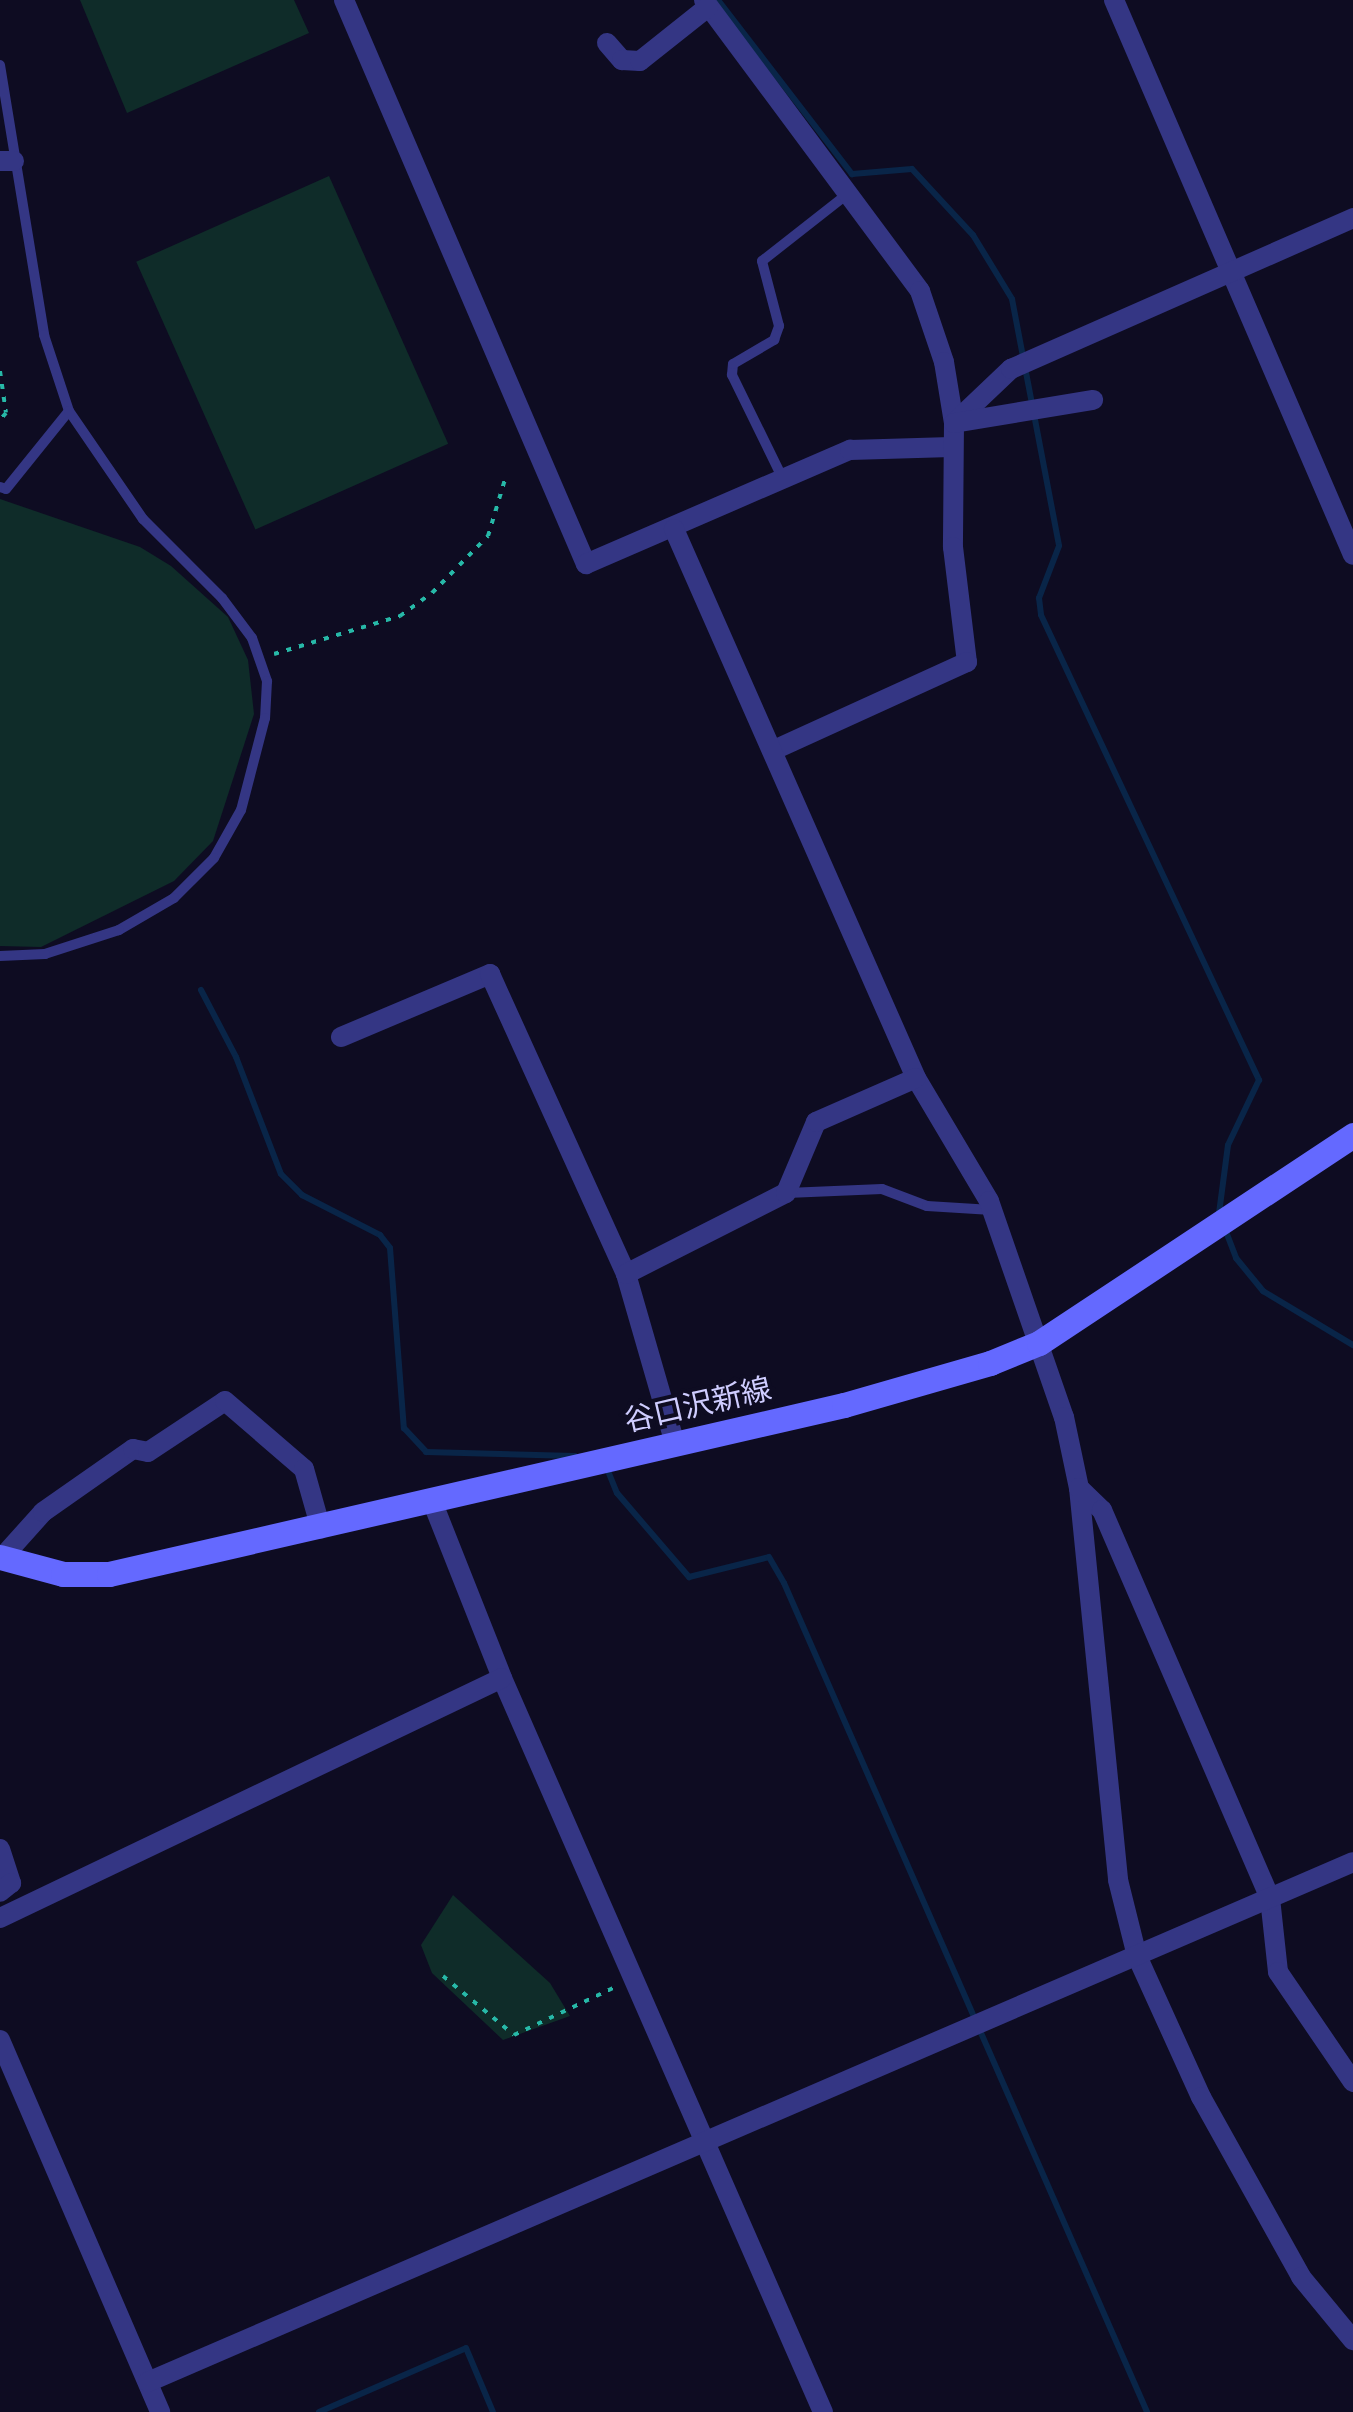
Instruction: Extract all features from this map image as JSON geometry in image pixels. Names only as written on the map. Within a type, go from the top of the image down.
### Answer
[{"type":"main road","name":"谷口沢新線","points":[[1,1558],[63,1574],[109,1574],[321,1529],[844,1405],[1039,1343],[1353,1135]]},
{"type":"street","points":[[344,0],[586,564],[850,450],[951,447]]},
{"type":"street","points":[[1114,0],[1353,555]]},
{"type":"street","points":[[606,43],[622,60],[640,61],[706,4],[851,191],[920,291],[954,422],[953,547],[967,662],[772,751]]},
{"type":"street","points":[[954,422],[1010,369],[1353,218]]},
{"type":"street","points":[[954,422],[1093,400]]},
{"type":"street","points":[[674,529],[916,1078],[992,1210],[1039,1343],[1079,1488],[1118,1880],[1136,1956],[1202,2097],[1301,2277],[1353,2340]]},
{"type":"street","points":[[341,1037],[490,974],[626,1274],[675,1444]]},
{"type":"street","points":[[626,1274],[786,1193],[816,1122],[916,1078]]},
{"type":"street","points":[[1,1558],[43,1512],[133,1449],[148,1452],[225,1401],[304,1469],[321,1529]]},
{"type":"street","points":[[1079,1488],[1102,1510],[1270,1898],[1278,1972],[1353,2082]]},
{"type":"street","points":[[432,1501],[502,1678],[823,2412]]},
{"type":"street","points":[[0,1918],[502,1678]]},
{"type":"street","points":[[0,1849],[11,1882],[0,1892]]},
{"type":"street","points":[[148,2382],[1353,1862]]},
{"type":"street","points":[[0,2040],[160,2412]]},
{"type":"lane","points":[[0,65],[7,161],[44,335],[68,411],[143,519],[222,598],[259,658],[267,680],[266,718],[240,810],[214,858],[174,898],[119,930],[46,954],[0,956]]},
{"type":"lane","points":[[782,477],[732,375],[734,364],[774,340],[779,326],[762,261],[851,191]]},
{"type":"lane","points":[[0,487],[6,489],[68,411]]},
{"type":"lane","points":[[786,1193],[882,1188],[927,1206],[992,1210]]},
{"type":"path","points":[[0,371],[6,413],[0,420]]},
{"type":"path","points":[[259,658],[400,616],[432,592],[488,536],[506,476]]},
{"type":"path","points":[[442,1976],[514,2035],[633,1979]]},
{"type":"green space","points":[[80,0],[294,0],[309,33],[127,113]]},
{"type":"green space","points":[[329,176],[448,444],[255,529],[136,262]]},
{"type":"green space","points":[[0,499],[140,547],[171,566],[228,617],[248,660],[254,714],[213,841],[174,881],[41,947],[0,946]]},
{"type":"green space","points":[[453,1895],[550,1983],[570,2016],[503,2040],[432,1973],[421,1945]]},
{"type":"waterway","points":[[718,0],[852,174],[912,169],[973,235],[1012,299],[1059,546],[1039,598],[1041,615],[1259,1080],[1228,1145],[1219,1213]]},
{"type":"waterway","points":[[201,990],[236,1057],[281,1174],[302,1195],[380,1235],[390,1248],[404,1428],[426,1452],[575,1456]]},
{"type":"waterway","points":[[1225,1229],[1236,1258],[1263,1291],[1353,1345]]},
{"type":"waterway","points":[[606,1466],[617,1493],[689,1577],[769,1557],[784,1583],[1147,2412]]},
{"type":"waterway","points":[[319,2412],[466,2348],[493,2412]]}]
